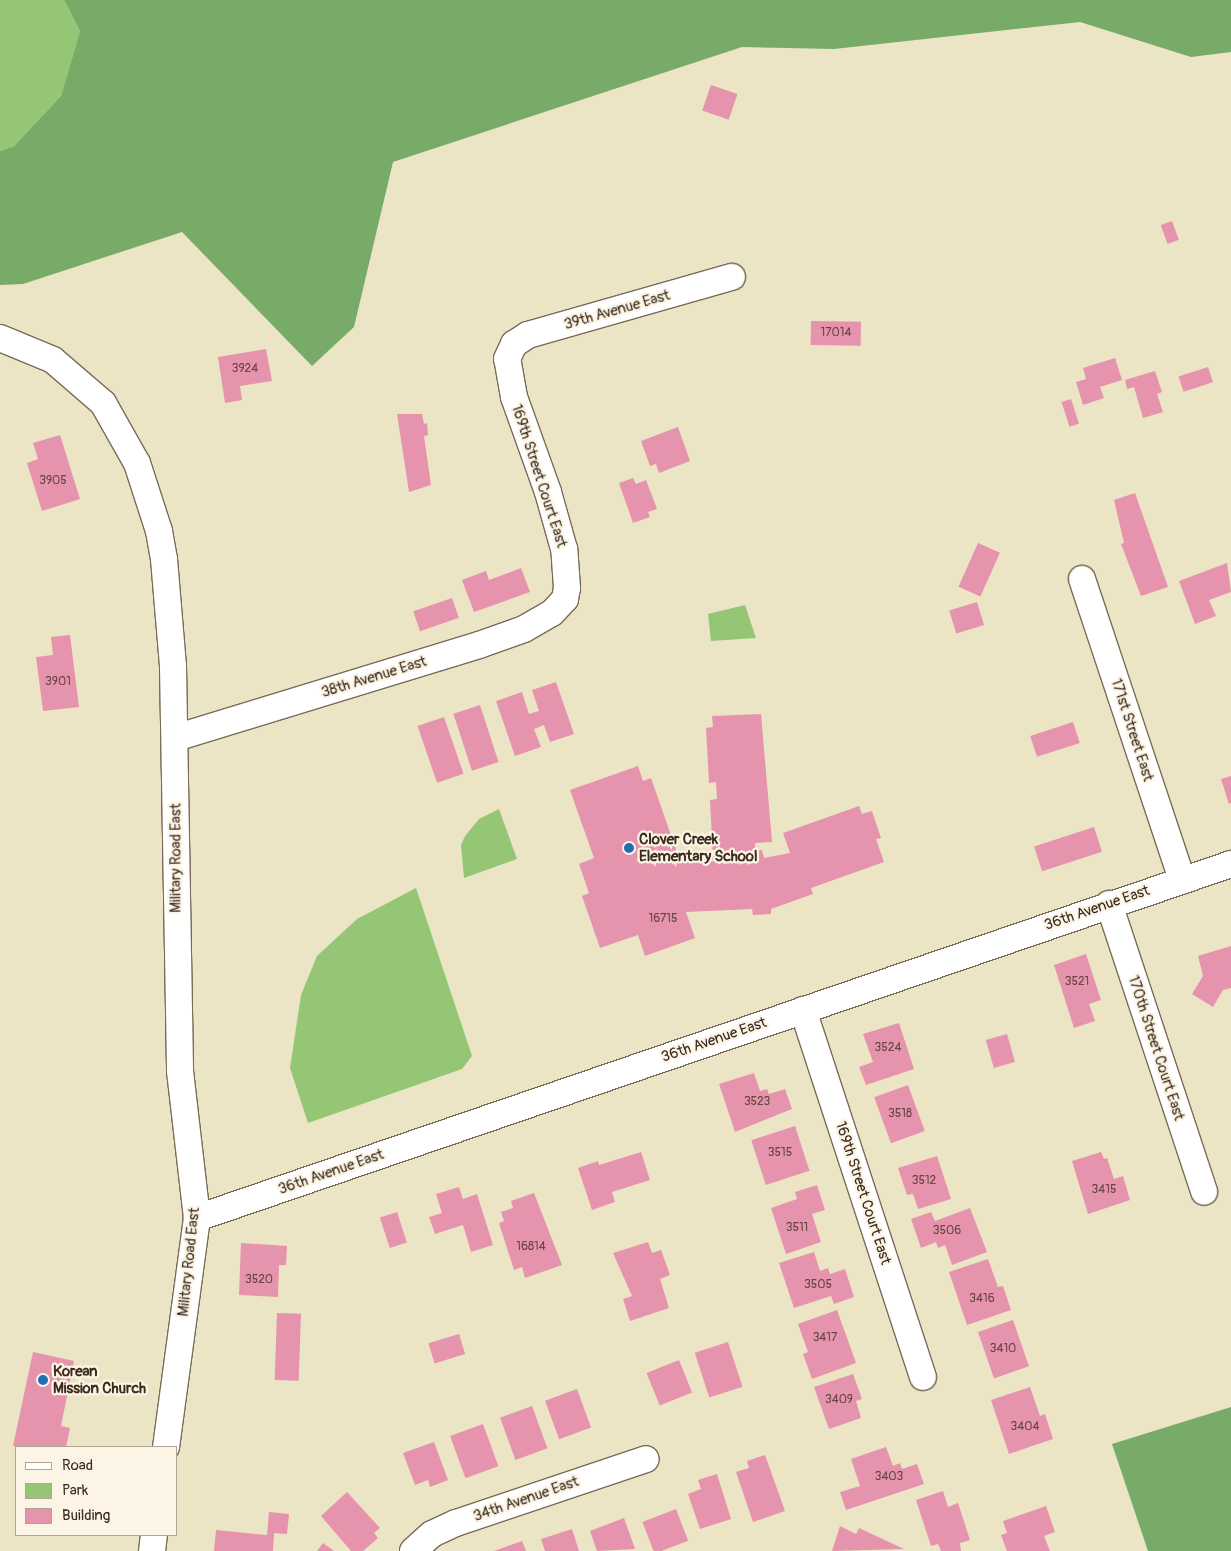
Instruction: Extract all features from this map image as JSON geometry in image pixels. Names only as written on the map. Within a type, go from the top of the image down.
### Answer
[{"type":"street","name":"39th Avenue East","points":[[510,354],[514,344],[528,336],[732,277]]},
{"type":"street","name":"Military Road East","points":[[0,338],[53,360],[103,403],[137,463],[157,523],[164,559],[171,632],[179,1062],[197,1218],[166,1446]]},
{"type":"street","name":"169th Street Court East","points":[[510,354],[507,359],[514,397],[548,492],[564,549],[567,575],[565,599]]},
{"type":"street","name":"171st Street East","points":[[1082,580],[1182,880]]},
{"type":"street","name":"38th Avenue East","points":[[174,738],[479,645],[541,621],[565,599]]},
{"type":"street","name":"36th Avenue East","points":[[197,1218],[1108,904],[1231,864]]},
{"type":"street","name":"170th Street Court East","points":[[1108,904],[1204,1192]]},
{"type":"street","name":"169th Street Court East","points":[[803,1010],[923,1377]]},
{"type":"street","name":"34th Avenue East","points":[[413,1551],[432,1534],[456,1523],[646,1459]]},
{"type":"street","points":[[152,1551],[154,1536]]},
{"type":"green space","points":[[0,0],[64,0],[80,31],[61,96],[14,146],[0,151]]},
{"type":"green space","points":[[64,0],[1231,0],[1231,52],[1191,57],[1080,22],[834,49],[742,47],[393,162],[354,327],[312,366],[182,232],[23,284],[0,285],[0,151],[14,146],[61,96],[80,31]]},
{"type":"green space","points":[[745,605],[756,638],[711,641],[708,614]]},
{"type":"green space","points":[[499,809],[517,859],[464,878],[461,845],[465,836],[479,819]]},
{"type":"green space","points":[[416,888],[472,1056],[462,1069],[308,1123],[290,1068],[301,995],[317,956],[357,919]]},
{"type":"green space","points":[[1231,1407],[1231,1551],[1148,1551],[1112,1444]]},
{"type":"building","points":[[711,85],[737,94],[729,120],[702,111]]},
{"type":"building","points":[[1172,221],[1179,240],[1168,244],[1161,225]]},
{"type":"building","points":[[811,321],[861,322],[861,346],[811,345]]},
{"type":"building","points":[[266,349],[272,381],[240,386],[242,400],[225,403],[218,357]]},
{"type":"building","points":[[1115,358],[1122,380],[1100,387],[1104,398],[1083,405],[1076,382],[1086,379],[1083,368]]},
{"type":"building","points":[[1208,367],[1213,382],[1183,392],[1179,377]]},
{"type":"building","points":[[1155,371],[1162,392],[1157,394],[1163,412],[1143,418],[1134,387],[1127,389],[1125,380]]},
{"type":"building","points":[[1071,399],[1079,424],[1070,427],[1061,402]]},
{"type":"building","points":[[397,414],[422,414],[424,424],[427,423],[428,435],[424,436],[431,485],[409,492]]},
{"type":"building","points":[[678,427],[690,461],[659,473],[656,464],[650,466],[641,441]]},
{"type":"building","points":[[60,435],[80,499],[42,511],[27,463],[38,459],[33,443]]},
{"type":"building","points":[[633,478],[636,484],[646,480],[657,509],[648,512],[650,517],[633,523],[619,483]]},
{"type":"building","points":[[1135,493],[1168,587],[1141,596],[1121,544],[1124,543],[1114,500]]},
{"type":"building","points":[[978,543],[1000,553],[980,597],[958,587]]},
{"type":"building","points":[[1227,563],[1231,592],[1209,600],[1216,616],[1195,624],[1179,581]]},
{"type":"building","points":[[521,568],[530,592],[474,612],[462,580],[486,571],[489,580]]},
{"type":"building","points":[[452,598],[459,618],[420,631],[413,611]]},
{"type":"building","points":[[977,602],[984,625],[956,633],[949,610]]},
{"type":"building","points":[[70,635],[79,707],[43,711],[36,657],[53,655],[51,637]]},
{"type":"building","points":[[556,682],[574,734],[550,742],[544,725],[534,729],[541,747],[515,756],[496,701],[522,692],[529,714],[539,711],[532,690]]},
{"type":"building","points":[[480,705],[499,762],[472,771],[453,714]]},
{"type":"building","points":[[761,714],[772,842],[755,843],[755,851],[762,850],[764,858],[790,853],[783,833],[859,806],[862,814],[872,811],[881,838],[876,839],[884,862],[811,888],[813,894],[771,909],[771,914],[753,915],[752,909],[686,912],[695,938],[645,956],[638,935],[600,948],[582,896],[589,893],[579,864],[594,858],[570,790],[638,766],[643,781],[651,778],[679,858],[713,857],[710,800],[717,799],[716,782],[709,783],[706,728],[713,727],[712,716]]},
{"type":"building","points":[[444,717],[464,774],[437,783],[418,726]]},
{"type":"building","points":[[1073,722],[1080,743],[1037,757],[1030,736]]},
{"type":"building","points":[[1231,776],[1231,803],[1229,804],[1221,779]]},
{"type":"building","points":[[1094,827],[1102,852],[1042,871],[1034,846]]},
{"type":"building","points":[[1231,946],[1231,988],[1223,990],[1213,1007],[1192,994],[1203,976],[1198,956]]},
{"type":"building","points":[[1086,954],[1101,1000],[1089,1004],[1095,1021],[1074,1028],[1054,965]]},
{"type":"building","points":[[899,1023],[914,1069],[866,1085],[859,1067],[873,1062],[863,1034]]},
{"type":"building","points":[[1007,1034],[1015,1062],[994,1068],[986,1040]]},
{"type":"building","points":[[754,1073],[760,1091],[767,1089],[769,1094],[785,1089],[792,1109],[735,1132],[719,1084]]},
{"type":"building","points":[[908,1085],[925,1131],[891,1143],[874,1097]]},
{"type":"building","points":[[795,1126],[810,1171],[766,1185],[751,1140]]},
{"type":"building","points":[[641,1152],[650,1180],[612,1192],[615,1202],[592,1210],[578,1168],[598,1161],[599,1165]]},
{"type":"building","points":[[1101,1152],[1104,1159],[1107,1158],[1114,1179],[1123,1176],[1130,1200],[1088,1214],[1072,1161]]},
{"type":"building","points":[[937,1156],[951,1199],[918,1209],[913,1194],[907,1195],[898,1168]]},
{"type":"building","points":[[817,1185],[825,1210],[812,1214],[821,1242],[786,1254],[771,1208],[797,1199],[795,1192]]},
{"type":"building","points":[[459,1187],[463,1199],[477,1194],[493,1245],[471,1252],[463,1225],[435,1234],[429,1217],[442,1213],[436,1194]]},
{"type":"building","points":[[534,1193],[562,1265],[525,1278],[522,1267],[514,1270],[499,1223],[504,1221],[501,1212],[513,1208],[511,1201]]},
{"type":"building","points":[[970,1208],[987,1252],[952,1265],[945,1245],[938,1248],[936,1242],[921,1248],[911,1219],[931,1212],[935,1221]]},
{"type":"building","points":[[397,1212],[407,1242],[390,1248],[380,1218]]},
{"type":"building","points":[[648,1242],[652,1253],[661,1250],[670,1275],[660,1279],[669,1308],[630,1321],[623,1299],[632,1296],[613,1253]]},
{"type":"building","points":[[241,1243],[287,1246],[286,1265],[279,1265],[278,1297],[239,1295]]},
{"type":"building","points":[[814,1252],[820,1271],[828,1268],[830,1274],[845,1269],[854,1297],[834,1304],[831,1296],[794,1308],[779,1263]]},
{"type":"building","points":[[988,1259],[998,1287],[1003,1286],[1011,1310],[967,1325],[949,1272]]},
{"type":"building","points":[[837,1310],[856,1363],[812,1379],[803,1354],[808,1352],[798,1324]]},
{"type":"building","points":[[277,1313],[301,1314],[299,1381],[275,1380]]},
{"type":"building","points":[[1013,1320],[1029,1366],[994,1378],[978,1332]]},
{"type":"building","points":[[459,1334],[465,1354],[435,1363],[428,1343]]},
{"type":"building","points":[[728,1342],[743,1387],[709,1398],[695,1353]]},
{"type":"building","points":[[33,1352],[74,1361],[61,1426],[70,1428],[66,1446],[13,1446]]},
{"type":"building","points":[[679,1360],[692,1392],[660,1406],[647,1373]]},
{"type":"building","points":[[853,1374],[862,1399],[856,1401],[861,1418],[829,1429],[814,1387]]},
{"type":"building","points":[[1030,1387],[1040,1416],[1045,1414],[1053,1439],[1009,1454],[991,1400]]},
{"type":"building","points":[[577,1389],[591,1428],[559,1439],[545,1401]]},
{"type":"building","points":[[532,1406],[547,1448],[515,1460],[500,1418]]},
{"type":"building","points":[[483,1424],[498,1466],[466,1478],[450,1436]]},
{"type":"building","points":[[434,1442],[448,1480],[430,1487],[428,1480],[415,1485],[403,1453]]},
{"type":"building","points":[[886,1447],[893,1466],[900,1463],[902,1469],[917,1464],[924,1484],[846,1510],[840,1492],[860,1486],[851,1459]]},
{"type":"building","points":[[765,1455],[785,1511],[753,1522],[736,1472],[749,1468],[747,1461]]},
{"type":"building","points":[[717,1474],[731,1519],[700,1529],[688,1494],[701,1489],[698,1480]]},
{"type":"building","points":[[943,1491],[948,1507],[958,1503],[970,1540],[960,1543],[961,1551],[941,1551],[938,1544],[931,1546],[916,1500]]},
{"type":"building","points":[[347,1492],[380,1528],[374,1533],[378,1538],[363,1551],[351,1551],[321,1516]]},
{"type":"building","points":[[1046,1506],[1055,1532],[1044,1536],[1050,1551],[1007,1551],[1001,1535],[1007,1533],[1003,1521]]},
{"type":"building","points":[[676,1509],[688,1541],[661,1551],[654,1551],[642,1522]]},
{"type":"building","points":[[269,1512],[289,1514],[287,1534],[274,1533],[273,1551],[214,1551],[216,1530],[267,1535]]},
{"type":"building","points":[[624,1518],[635,1549],[597,1551],[590,1531]]},
{"type":"building","points":[[840,1526],[856,1534],[859,1528],[904,1549],[832,1551]]},
{"type":"building","points":[[572,1529],[579,1551],[545,1551],[541,1539]]},
{"type":"building","points":[[522,1541],[526,1551],[494,1551]]},
{"type":"building","points":[[323,1543],[334,1551],[317,1551]]},
{"type":"place","name":"Clover Creek Elementary School","points":[[629,848]]},
{"type":"place","name":"Korean Mission Church","points":[[43,1380]]}]
